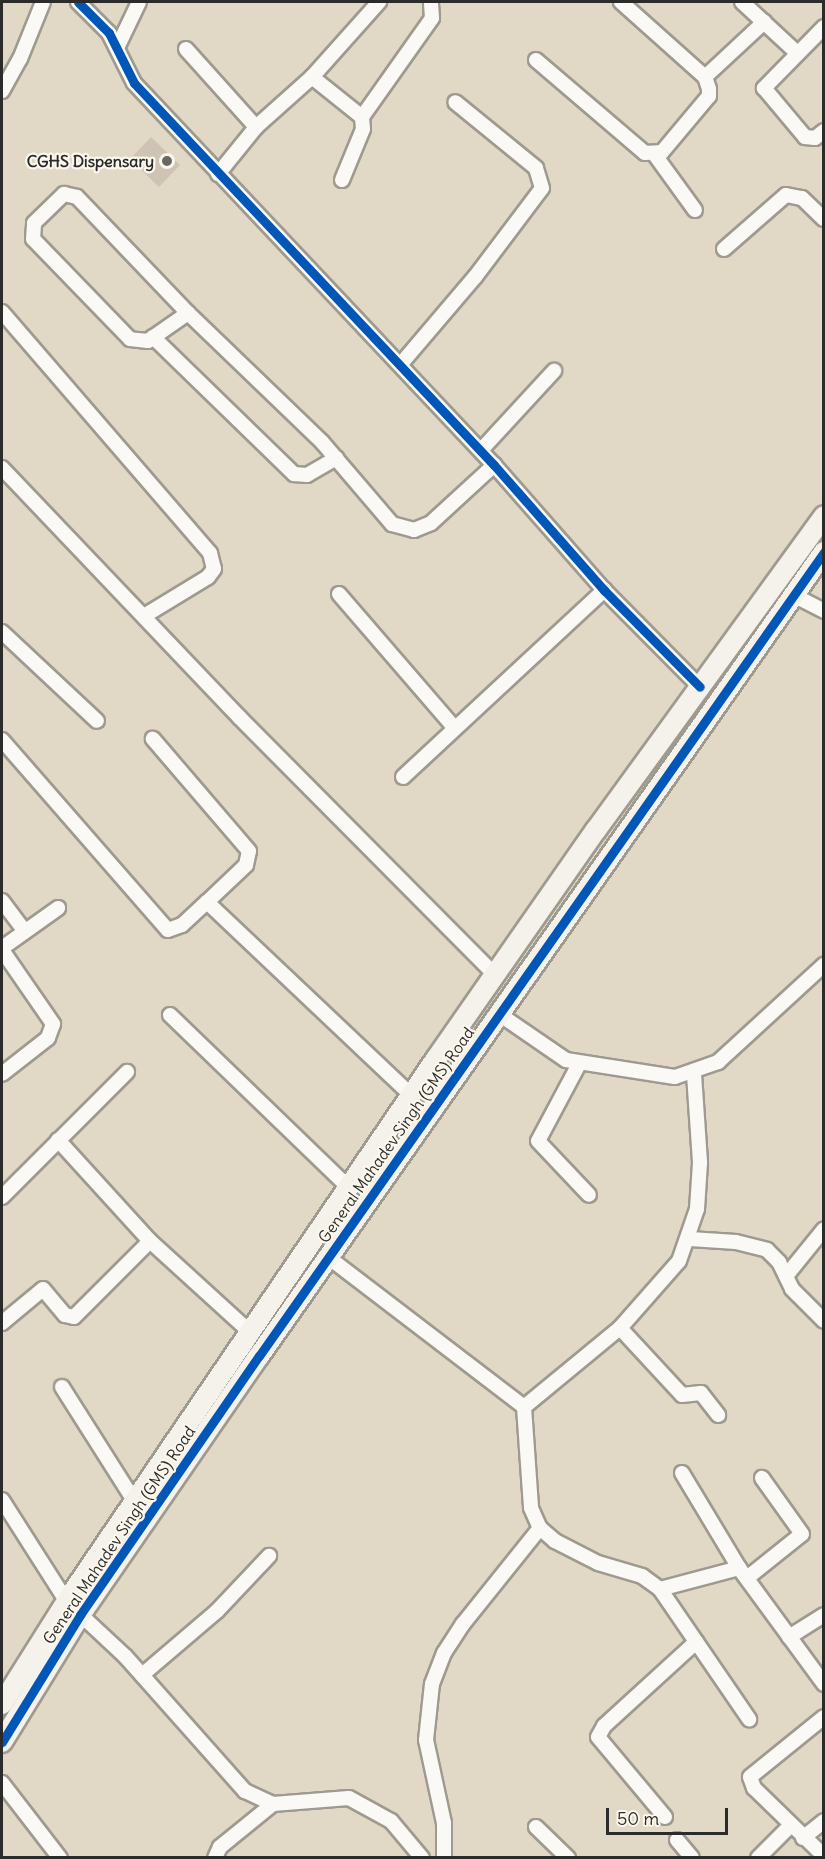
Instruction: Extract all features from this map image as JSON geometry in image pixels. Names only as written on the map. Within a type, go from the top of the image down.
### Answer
[{"type":"street","points":[[2,91],[20,59],[43,2]]},
{"type":"street","points":[[78,2],[100,21],[117,48],[134,83],[481,450],[604,590],[700,687]]},
{"type":"street","points":[[117,48],[139,2]]},
{"type":"street","points":[[218,174],[256,127],[312,78],[378,2]]},
{"type":"street","points":[[342,180],[363,129],[362,117],[432,18],[431,2]]},
{"type":"street","points":[[621,2],[705,77],[709,96],[667,148],[655,154]]},
{"type":"street","points":[[742,2],[796,53]]},
{"type":"street","points":[[705,77],[764,22]]},
{"type":"street","points":[[824,27],[796,53],[764,90],[806,137],[815,138],[824,131]]},
{"type":"street","points":[[186,49],[256,127]]},
{"type":"street","points":[[536,60],[636,146],[655,154],[695,210]]},
{"type":"street","points":[[312,78],[362,117]]},
{"type":"street","points":[[400,365],[475,277],[542,188],[536,168],[455,102]]},
{"type":"street","points":[[188,313],[153,337],[140,343],[130,339],[33,239],[34,224],[64,194],[77,197],[188,313],[336,458],[392,524],[404,530],[431,523],[494,465]]},
{"type":"street","points":[[724,249],[786,195],[802,198],[824,219]]},
{"type":"street","points":[[2,312],[210,553],[214,569],[208,577],[144,616]]},
{"type":"street","points":[[153,337],[294,474],[307,475],[336,458]]},
{"type":"street","points":[[481,450],[554,371]]},
{"type":"street","points":[[2,468],[495,975]]},
{"type":"street","points":[[4,1694],[74,1608],[135,1502],[411,1095],[824,516]]},
{"type":"street","name":"General Mahadev Singh (GMS) Road","points":[[2,1742],[74,1608],[328,1257],[791,594],[824,552]]},
{"type":"street","points":[[403,777],[454,727],[604,590]]},
{"type":"street","points":[[339,594],[454,727]]},
{"type":"street","points":[[791,594],[824,611]]},
{"type":"street","points":[[2,632],[97,721]]},
{"type":"street","points":[[2,740],[161,925],[168,930],[176,929],[246,865],[249,851],[153,740]]},
{"type":"street","points":[[2,902],[25,931]]},
{"type":"street","points":[[207,902],[411,1095]]},
{"type":"street","points":[[2,1074],[48,1038],[53,1024],[2,949],[58,908]]},
{"type":"street","points":[[499,1014],[560,1057],[579,1064],[675,1077],[694,1073],[718,1062],[736,1048],[823,966]]},
{"type":"street","points":[[170,1015],[348,1187]]},
{"type":"street","points":[[579,1064],[538,1141],[589,1195]]},
{"type":"street","points":[[2,1197],[127,1072]]},
{"type":"street","points":[[524,1407],[620,1328],[668,1277],[690,1239],[697,1209],[700,1162],[694,1073]]},
{"type":"street","points":[[58,1140],[150,1241],[250,1332]]},
{"type":"street","points":[[786,1276],[824,1229]]},
{"type":"street","points":[[690,1239],[756,1246],[767,1250],[801,1300],[824,1321]]},
{"type":"street","points":[[2,1323],[44,1289],[65,1315],[74,1317],[150,1241]]},
{"type":"street","points":[[328,1257],[524,1407]]},
{"type":"street","points":[[620,1328],[682,1395],[701,1393],[718,1415]]},
{"type":"street","points":[[62,1387],[135,1502]]},
{"type":"street","points":[[524,1407],[526,1485],[540,1528],[577,1554],[642,1576],[660,1589],[749,1719]]},
{"type":"street","points":[[682,1473],[743,1573],[824,1684]]},
{"type":"street","points":[[660,1589],[743,1573],[802,1534],[762,1478]]},
{"type":"street","points":[[2,1500],[74,1608],[142,1675],[236,1783],[259,1800],[273,1804],[349,1798],[391,1821],[422,1857]]},
{"type":"street","points":[[444,1857],[444,1823],[426,1740],[432,1684],[444,1653],[463,1624],[540,1528]]},
{"type":"street","points":[[142,1675],[217,1611],[269,1556]]},
{"type":"street","points":[[789,1637],[824,1615]]},
{"type":"street","points":[[665,1817],[598,1737],[604,1726],[696,1642]]},
{"type":"street","points":[[824,1717],[750,1777],[754,1788],[824,1856]]},
{"type":"street","points":[[2,1783],[60,1857]]},
{"type":"street","points":[[215,1857],[220,1847],[273,1804]]},
{"type":"street","points":[[803,1838],[824,1821]]},
{"type":"street","points":[[758,1857],[791,1825]]},
{"type":"street","points":[[537,1827],[568,1857]]},
{"type":"street","points":[[677,1840],[692,1857]]},
{"type":"building","points":[[151,137],[180,165],[159,187],[130,159]]},
{"type":"cycle path","points":[[78,2],[109,33],[134,83],[494,465],[604,590],[700,687]]},
{"type":"cycle path","points":[[2,1742],[80,1615],[259,1356],[824,552]]},
{"type":"place","name":"CGHS Dispensary","points":[[167,161]]}]
